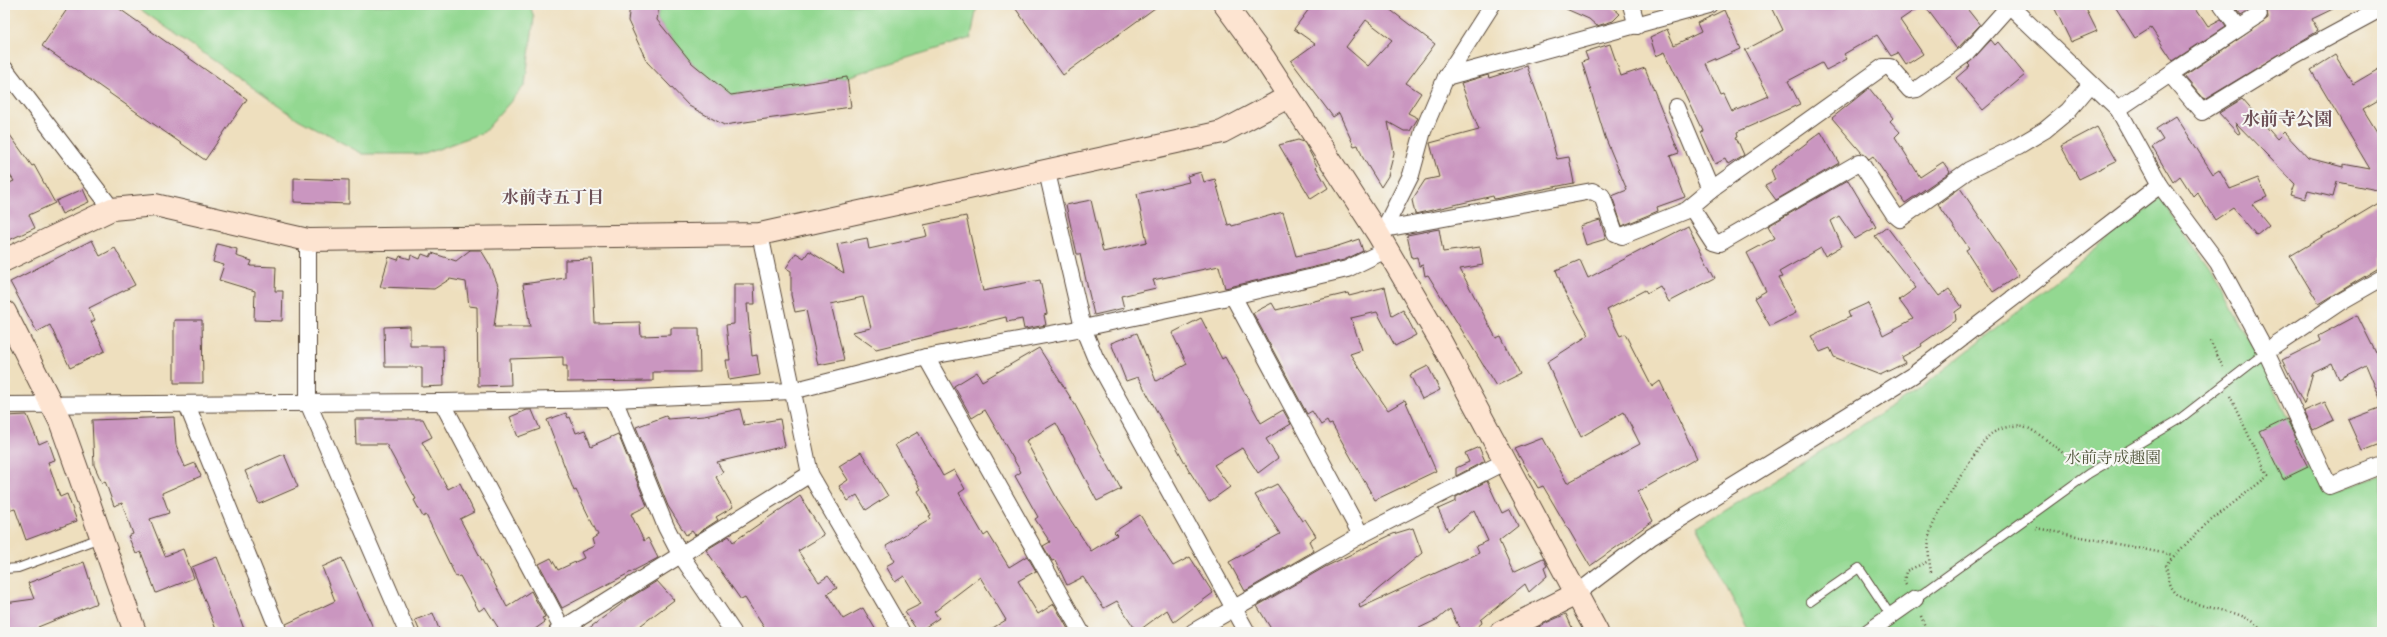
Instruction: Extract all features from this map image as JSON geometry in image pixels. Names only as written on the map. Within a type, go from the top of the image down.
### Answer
[{"type":"street","points":[[1225,5],[1264,58],[1288,97],[1383,238],[1597,632]]},
{"type":"street","points":[[5,405],[187,405],[614,399],[792,391],[926,357],[1083,328],[1233,296],[1347,269],[1383,238],[1411,175],[1423,131],[1446,77],[1492,5]]},
{"type":"street","points":[[1631,5],[1637,26]]},
{"type":"street","points":[[1446,77],[1637,26],[1709,5]]},
{"type":"street","points":[[1383,238],[1592,191],[1602,196],[1614,233],[1622,236],[1691,207],[1711,190],[1883,67],[1890,67],[1910,90],[1917,89],[1966,54],[2009,5],[2090,84],[2118,109],[2160,186],[2218,263],[2266,352],[2329,486],[2382,465]]},
{"type":"street","points":[[2222,5],[2239,28]]},
{"type":"street","points":[[2170,74],[2202,112],[2295,55],[2382,8]]},
{"type":"street","points":[[2118,109],[2259,15]]},
{"type":"street","points":[[5,69],[112,209]]},
{"type":"street","points":[[1691,207],[1713,241],[1720,243],[1860,162],[1894,214],[1900,219],[1968,170],[2045,130],[2068,111],[2090,84]]},
{"type":"street","points":[[5,260],[112,209],[155,205],[308,240],[760,234],[1047,172],[1222,132],[1288,97]]},
{"type":"street","points":[[1676,107],[1711,190]]},
{"type":"street","points":[[1047,172],[1083,328],[1095,357],[1247,632]]},
{"type":"street","points":[[1501,632],[1576,594],[1651,537],[1913,375],[2160,186]]},
{"type":"street","points":[[760,234],[810,474],[902,632]]},
{"type":"street","points":[[308,240],[308,403],[407,632]]},
{"type":"street","points":[[2266,352],[2340,302],[2382,278]]},
{"type":"street","points":[[1233,296],[1361,535]]},
{"type":"street","points":[[5,312],[53,406],[135,632]]},
{"type":"street","points":[[926,357],[1081,632]]},
{"type":"street","points":[[614,399],[666,527],[680,554],[733,632]]},
{"type":"street","points":[[442,402],[561,631],[680,554],[810,474]]},
{"type":"street","points":[[187,405],[279,632]]},
{"type":"street","points":[[1193,632],[1361,535],[1504,462]]},
{"type":"street","points":[[1868,632],[1914,599]]},
{"type":"lane","points":[[1914,599],[2088,474],[2177,421],[2266,352]]},
{"type":"lane","points":[[5,569],[18,568],[101,538]]},
{"type":"lane","points":[[1810,602],[1859,568],[1891,616]]},
{"type":"path","points":[[2210,341],[2268,476],[2204,526],[2173,555],[2166,564],[2168,580],[2175,592],[2187,600],[2242,615],[2260,627],[2264,632]]},
{"type":"path","points":[[1934,586],[1929,561],[1930,532],[1943,502],[1990,435],[2004,428],[2023,426],[2060,450],[2088,474]]},
{"type":"path","points":[[2017,524],[2173,555]]},
{"type":"path","points":[[2253,632],[2260,627]]},
{"type":"green space","points":[[134,5],[530,5],[534,18],[525,85],[484,132],[425,154],[363,154],[298,119]]},
{"type":"green space","points":[[659,5],[977,5],[971,38],[847,77],[731,95],[692,63],[657,20]]},
{"type":"green space","name":"水前寺成趣園","points":[[2160,198],[2212,270],[2328,494],[2382,474],[2382,632],[1750,632],[1696,530],[1921,388]]},
{"type":"building","points":[[70,5],[114,5],[247,99],[205,160],[42,46]]},
{"type":"building","points":[[630,5],[659,5],[657,20],[692,63],[731,95],[847,77],[851,107],[724,125],[689,106],[647,62],[628,21]]},
{"type":"building","points":[[1013,5],[1159,5],[1063,75]]},
{"type":"building","points":[[1312,5],[1384,5],[1435,44],[1406,83],[1421,93],[1408,113],[1418,118],[1410,131],[1404,131],[1388,122],[1394,153],[1388,176],[1381,187],[1363,158],[1358,145],[1354,146],[1339,113],[1333,117],[1291,61],[1315,44],[1294,29]],"holes":[[[1366,20],[1392,40],[1368,66],[1346,47]]]},
{"type":"building","points":[[1557,5],[1610,5],[1620,14],[1613,21],[1597,26],[1589,19]]},
{"type":"building","points":[[1771,5],[1922,5],[1900,20],[1923,54],[1906,65],[1898,53],[1891,56],[1877,35],[1844,54],[1847,59],[1826,70],[1822,63],[1788,81],[1800,104],[1737,132],[1738,136],[1736,137],[1744,155],[1728,165],[1725,159],[1715,164],[1700,131],[1702,130],[1665,52],[1656,56],[1650,37],[1667,29],[1674,45],[1701,32],[1697,23],[1724,10],[1741,49],[1707,64],[1721,96],[1724,95],[1732,112],[1769,96],[1745,50],[1783,30]]},
{"type":"building","points":[[1924,5],[1964,5],[1980,25],[1957,49]]},
{"type":"building","points":[[2053,5],[2084,5],[2097,31],[2071,42]]},
{"type":"building","points":[[2114,5],[2194,5],[2208,26],[2221,19],[2226,26],[2173,61],[2151,28],[2135,38]]},
{"type":"building","points":[[2234,5],[2341,5],[2312,19],[2318,31],[2204,100],[2184,76],[2268,19],[2267,10],[2263,6],[2254,7],[2241,15]]},
{"type":"building","points":[[1991,40],[1995,45],[1998,42],[2025,75],[1983,110],[1956,78],[1970,66],[1968,64]]},
{"type":"building","points":[[1610,44],[1621,76],[1645,68],[1679,153],[1670,156],[1685,197],[1657,207],[1658,211],[1622,226],[1612,196],[1627,190],[1605,137],[1582,62],[1588,60],[1585,52]]},
{"type":"building","points":[[2335,55],[2353,84],[2382,67],[2382,98],[2363,109],[2382,140],[2382,191],[2337,182],[2333,197],[2308,191],[2305,199],[2291,195],[2295,184],[2235,122],[2240,133],[2238,134],[2219,113],[2242,99],[2277,139],[2284,132],[2308,158],[2343,167],[2343,164],[2370,169],[2311,70]]},
{"type":"building","points":[[1527,66],[1544,112],[1557,159],[1569,157],[1574,183],[1494,199],[1493,196],[1415,214],[1412,200],[1425,180],[1439,177],[1430,143],[1479,130],[1461,83],[1488,75],[1489,78]]},
{"type":"building","points":[[1869,88],[1893,118],[1890,121],[1900,132],[1895,137],[1920,177],[1943,162],[1950,172],[1905,203],[1873,156],[1869,159],[1862,153],[1832,118]]},
{"type":"building","points":[[2176,116],[2213,174],[2219,170],[2230,189],[2258,178],[2267,197],[2252,204],[2269,225],[2256,236],[2233,208],[2215,220],[2197,192],[2193,196],[2180,176],[2173,182],[2152,147],[2163,140],[2156,129]]},
{"type":"building","points":[[2097,127],[2116,161],[2079,179],[2061,146]]},
{"type":"building","points":[[5,128],[32,166],[34,165],[55,203],[29,215],[35,228],[5,242],[5,185],[14,181],[5,168]]},
{"type":"building","points":[[1821,132],[1839,163],[1776,200],[1765,185],[1775,180],[1771,170]]},
{"type":"building","points":[[1298,140],[1304,142],[1328,188],[1311,199],[1279,145]]},
{"type":"building","points":[[1201,172],[1204,182],[1215,179],[1228,225],[1231,224],[1232,226],[1283,212],[1296,256],[1326,250],[1359,239],[1363,251],[1344,260],[1225,288],[1219,266],[1153,280],[1156,288],[1121,296],[1124,308],[1094,315],[1080,254],[1077,254],[1066,205],[1091,200],[1103,252],[1147,242],[1137,194],[1189,182],[1187,176]]},
{"type":"building","points":[[294,178],[349,180],[349,204],[294,202]]},
{"type":"building","points":[[1848,180],[1876,227],[1855,239],[1839,216],[1831,221],[1842,246],[1825,256],[1821,248],[1779,272],[1782,277],[1778,278],[1796,313],[1770,326],[1754,298],[1766,291],[1747,253],[1775,238],[1768,226]]},
{"type":"building","points":[[1960,188],[2019,275],[1993,292],[1966,250],[1969,248],[1938,204]]},
{"type":"building","points":[[83,189],[89,202],[62,214],[56,201]]},
{"type":"building","points":[[2382,201],[2382,266],[2319,304],[2290,256]]},
{"type":"building","points":[[966,216],[983,291],[1040,280],[1047,314],[1044,315],[1046,325],[1024,329],[1022,319],[1007,322],[1006,317],[876,349],[852,332],[871,328],[863,297],[831,304],[844,360],[818,365],[806,310],[795,312],[791,295],[791,271],[786,268],[796,253],[804,258],[809,251],[844,273],[837,244],[867,238],[869,249],[927,236],[924,225]]},
{"type":"building","points":[[1600,220],[1606,239],[1586,245],[1580,226]]},
{"type":"building","points":[[1688,226],[1715,278],[1669,302],[1660,286],[1647,293],[1645,290],[1607,310],[1620,336],[1625,334],[1652,387],[1660,381],[1697,458],[1638,492],[1653,521],[1590,566],[1543,486],[1538,488],[1515,449],[1543,438],[1567,483],[1640,444],[1624,412],[1581,437],[1547,362],[1589,335],[1564,291],[1556,270],[1580,260],[1588,278]]},
{"type":"building","points":[[1887,227],[1939,296],[1949,289],[1962,307],[1955,312],[1956,320],[1921,344],[1922,346],[1902,357],[1905,363],[1880,375],[1834,357],[1830,348],[1820,352],[1811,336],[1850,317],[1848,312],[1868,303],[1883,335],[1913,319],[1899,300],[1916,288],[1875,236]]},
{"type":"building","points":[[1439,229],[1443,252],[1480,247],[1483,265],[1460,269],[1496,338],[1501,336],[1520,374],[1496,386],[1428,275],[1425,276],[1423,265],[1419,266],[1417,257],[1412,258],[1407,235]]},
{"type":"building","points":[[92,240],[100,256],[115,248],[135,285],[89,308],[95,320],[91,322],[105,351],[70,368],[50,325],[37,332],[10,282]]},
{"type":"building","points":[[217,244],[237,249],[236,256],[252,261],[250,266],[276,267],[275,291],[283,291],[282,321],[254,320],[255,291],[219,280],[224,265],[213,262]]},
{"type":"building","points":[[470,250],[481,250],[490,265],[499,288],[494,327],[530,327],[523,284],[565,278],[565,260],[592,259],[595,323],[640,322],[641,336],[671,335],[671,328],[699,328],[700,372],[653,372],[653,381],[567,382],[567,366],[563,366],[563,357],[510,359],[511,385],[478,386],[477,307],[469,306],[466,282],[450,279],[434,289],[380,287],[389,257],[398,260],[400,256],[410,259],[411,255],[420,259],[422,254],[430,257],[432,253],[456,261]]},
{"type":"building","points":[[734,284],[754,284],[755,304],[747,304],[752,356],[757,355],[760,375],[729,380],[726,360],[730,360],[726,325],[734,324]]},
{"type":"building","points":[[1385,287],[1392,316],[1403,310],[1416,335],[1395,346],[1377,312],[1351,318],[1362,350],[1350,354],[1388,410],[1405,400],[1436,471],[1375,500],[1332,424],[1329,425],[1327,421],[1321,425],[1312,411],[1307,414],[1253,313],[1272,303],[1276,310],[1348,293],[1349,296]]},
{"type":"building","points":[[2357,315],[2376,353],[2382,351],[2382,403],[2366,365],[2339,379],[2332,363],[2313,372],[2304,404],[2282,360],[2320,341],[2318,336]]},
{"type":"building","points":[[1201,318],[1222,359],[1225,357],[1261,423],[1283,410],[1291,424],[1266,439],[1278,458],[1258,473],[1242,448],[1214,465],[1230,487],[1209,502],[1190,472],[1138,377],[1126,381],[1111,343],[1137,333],[1156,381],[1187,364],[1172,333]]},
{"type":"building","points":[[174,320],[202,320],[203,383],[174,383]]},
{"type":"building","points":[[410,326],[410,346],[443,346],[444,386],[422,387],[422,367],[385,367],[384,327]]},
{"type":"building","points":[[1039,348],[1074,403],[1121,489],[1097,501],[1056,423],[1026,441],[1060,504],[1091,551],[1117,535],[1114,532],[1140,515],[1173,566],[1190,557],[1213,593],[1174,622],[1167,610],[1137,632],[1117,601],[1104,608],[1083,577],[1067,585],[1055,560],[1052,561],[1043,546],[1050,542],[1035,519],[1038,517],[1015,476],[1021,472],[985,410],[972,418],[954,386],[977,372],[982,381]]},
{"type":"building","points":[[1428,366],[1440,390],[1422,399],[1410,375]]},
{"type":"building","points":[[2325,402],[2334,420],[2313,430],[2304,411]]},
{"type":"building","points":[[2382,407],[2382,443],[2362,451],[2348,420]]},
{"type":"building","points":[[740,409],[744,425],[780,419],[785,446],[717,462],[723,472],[716,477],[733,507],[716,517],[718,520],[695,535],[692,531],[686,535],[668,506],[636,427],[666,416],[668,419],[704,416]]},
{"type":"building","points":[[527,410],[532,410],[540,429],[518,437],[510,417]]},
{"type":"building","points":[[566,413],[568,418],[570,417],[576,433],[585,430],[591,446],[618,434],[647,506],[631,514],[644,541],[648,538],[658,558],[562,608],[539,564],[551,558],[558,570],[584,558],[581,552],[594,546],[592,539],[598,535],[576,490],[574,491],[547,420]]},
{"type":"building","points":[[27,415],[39,444],[48,440],[55,460],[48,462],[60,497],[67,494],[77,521],[26,540],[15,509],[11,510],[5,493],[5,416]]},
{"type":"building","points":[[174,417],[176,445],[185,467],[195,463],[201,476],[162,493],[169,513],[150,519],[165,556],[183,549],[194,578],[156,593],[141,552],[136,554],[128,536],[133,534],[122,503],[114,506],[105,481],[102,483],[94,465],[92,420]]},
{"type":"building","points":[[355,419],[423,419],[432,437],[422,442],[448,489],[460,483],[474,512],[460,519],[507,607],[531,591],[545,617],[542,618],[545,622],[531,632],[501,632],[485,607],[479,611],[460,576],[456,577],[426,515],[423,517],[414,500],[416,499],[386,444],[356,444]]},
{"type":"building","points":[[2287,419],[2296,438],[2294,440],[2308,467],[2283,479],[2260,432]]},
{"type":"building","points":[[918,432],[943,476],[954,470],[965,489],[959,493],[984,536],[988,533],[1009,567],[1027,556],[1036,571],[1018,581],[1038,614],[1054,604],[1068,629],[1062,632],[986,632],[1006,620],[980,577],[934,612],[939,618],[918,632],[905,612],[921,604],[904,576],[895,582],[886,566],[895,561],[886,546],[931,519],[929,516],[931,515],[918,491],[921,489],[895,445]]},
{"type":"building","points":[[1479,447],[1485,461],[1456,476],[1456,468],[1469,462],[1465,453]]},
{"type":"building","points":[[861,452],[888,496],[866,510],[857,495],[848,501],[839,486],[848,480],[839,466]]},
{"type":"building","points":[[284,454],[298,487],[259,504],[245,471]]},
{"type":"building","points":[[1487,481],[1502,513],[1510,509],[1518,526],[1499,541],[1513,572],[1543,558],[1547,566],[1544,568],[1547,576],[1529,592],[1525,584],[1481,620],[1482,623],[1471,632],[1461,632],[1450,609],[1438,619],[1411,632],[1273,632],[1257,606],[1325,567],[1393,534],[1413,528],[1422,553],[1359,605],[1360,608],[1479,553],[1476,546],[1488,541],[1474,510],[1448,531],[1438,509],[1456,501],[1456,497]]},
{"type":"building","points":[[1277,484],[1302,521],[1305,519],[1316,536],[1309,541],[1314,551],[1245,591],[1229,562],[1280,534],[1255,495]]},
{"type":"building","points":[[800,496],[824,535],[798,551],[819,582],[828,576],[837,588],[827,594],[843,619],[863,608],[877,632],[767,632],[745,598],[741,600],[706,550],[729,536],[733,542]]},
{"type":"building","points":[[217,557],[245,632],[217,632],[192,567]]},
{"type":"building","points":[[342,558],[375,632],[288,632],[286,624],[335,601],[322,567]]},
{"type":"building","points":[[84,562],[97,603],[38,627],[38,632],[5,632],[5,603],[34,599],[28,583]]},
{"type":"building","points":[[657,581],[674,600],[632,632],[584,632],[628,599]]},
{"type":"building","points":[[433,613],[440,632],[420,632],[415,620]]},
{"type":"building","points":[[1566,614],[1574,632],[1529,632],[1548,622]]},
{"type":"district","name":"水前寺公園","points":[[2287,119]]},
{"type":"district","name":"水前寺五丁目","points":[[553,197]]}]
